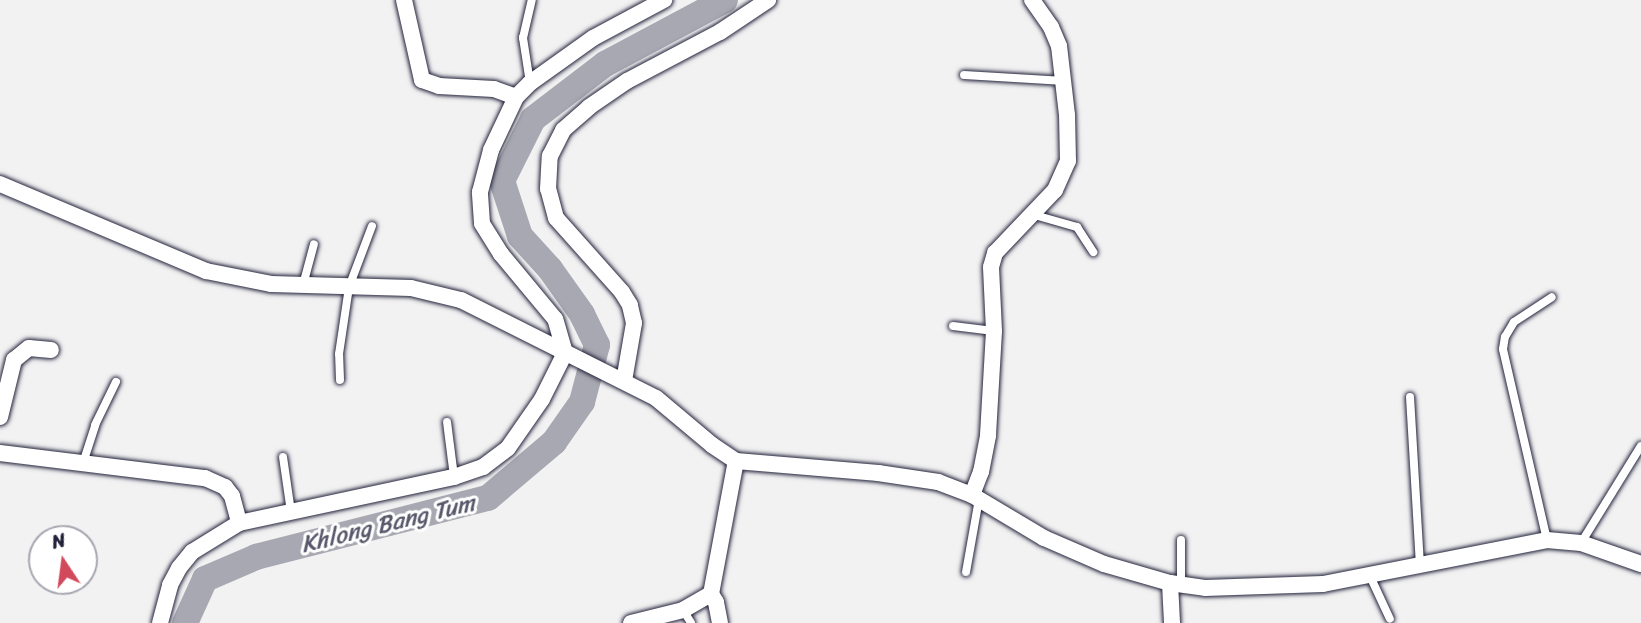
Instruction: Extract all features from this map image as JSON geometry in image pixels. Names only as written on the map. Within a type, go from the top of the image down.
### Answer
[{"type":"street","points":[[404,0],[422,80],[439,86],[494,89],[516,97]]},
{"type":"street","points":[[569,354],[555,319],[500,254],[481,218],[482,176],[516,97],[530,83],[593,38],[664,0]]},
{"type":"street","points":[[620,379],[634,323],[630,305],[555,218],[548,188],[550,156],[563,130],[589,107],[627,80],[720,32],[768,0]]},
{"type":"street","points":[[976,497],[988,435],[994,331],[991,267],[995,253],[1060,183],[1068,161],[1065,81],[1055,37],[1032,0]]},
{"type":"street","points":[[0,184],[206,271],[271,284],[411,288],[461,300],[620,379],[666,405],[712,445],[736,461],[909,476],[976,497],[1056,543],[1104,564],[1175,584],[1205,588],[1323,584],[1546,540],[1581,543],[1641,564]]},
{"type":"street","points":[[0,417],[14,360],[29,348],[51,350]]},
{"type":"street","points":[[160,623],[170,585],[179,568],[207,540],[239,523],[454,477],[482,467],[508,448],[569,354]]},
{"type":"street","points":[[0,453],[205,478],[225,487],[232,496],[239,523]]},
{"type":"street","points":[[631,623],[687,616],[711,594],[736,461]]},
{"type":"street","points":[[1172,623],[1175,584]]},
{"type":"street","points":[[711,594],[716,602],[720,623]]},
{"type":"lane","points":[[530,83],[523,38],[532,0]]},
{"type":"lane","points":[[964,75],[1065,81]]},
{"type":"lane","points":[[1031,214],[1077,227],[1093,252]]},
{"type":"lane","points":[[340,380],[339,354],[349,287],[372,226]]},
{"type":"lane","points":[[303,285],[314,244]]},
{"type":"lane","points":[[1546,540],[1503,349],[1505,337],[1514,322],[1552,297]]},
{"type":"lane","points":[[953,326],[994,331]]},
{"type":"lane","points":[[83,463],[94,425],[116,382]]},
{"type":"lane","points":[[1410,397],[1419,566]]},
{"type":"lane","points":[[447,422],[454,477]]},
{"type":"lane","points":[[1581,543],[1641,446]]},
{"type":"lane","points":[[283,457],[291,512]]},
{"type":"lane","points":[[966,572],[976,497]]},
{"type":"lane","points":[[1175,584],[1181,540]]},
{"type":"lane","points":[[1370,576],[1390,619]]},
{"type":"waterway","name":"Khlong Bang Tum","points":[[185,623],[205,579],[256,557],[488,498],[554,442],[582,402],[597,345],[582,314],[550,269],[520,236],[502,181],[533,119],[605,64],[725,0]]}]
